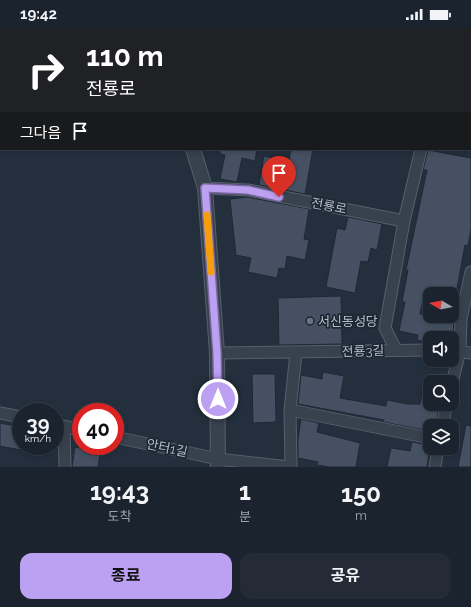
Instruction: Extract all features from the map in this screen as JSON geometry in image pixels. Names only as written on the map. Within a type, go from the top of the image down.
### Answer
[{"type":"street","points":[[193,150],[205,188],[217,353],[218,463]]},
{"type":"street","points":[[396,350],[385,328],[404,221],[420,150]]},
{"type":"street","name":"전룡로","points":[[205,188],[248,190],[404,221]]},
{"type":"street","points":[[459,332],[471,272]]},
{"type":"street","name":"전룡3길","points":[[217,353],[296,354],[423,350]]},
{"type":"street","points":[[459,351],[471,353]]},
{"type":"street","points":[[290,467],[290,410],[296,354]]},
{"type":"street","points":[[290,410],[423,437]]},
{"type":"street","points":[[0,413],[12,415]]},
{"type":"street","name":"안터1길","points":[[124,439],[218,463],[290,467]]},
{"type":"street","points":[[63,455],[65,467]]},
{"type":"street","points":[[435,467],[437,455]]},
{"type":"building","points":[[220,150],[257,150],[255,161],[242,158],[237,182],[220,179],[225,155],[220,154]]},
{"type":"building","points":[[291,150],[313,150],[305,194],[259,185],[264,156],[289,161]]},
{"type":"building","points":[[428,150],[471,158],[471,229],[468,246],[465,245],[457,287],[423,287],[423,299],[420,314],[423,315],[423,323],[454,323],[453,331],[423,331],[423,341],[417,340],[418,335],[399,331],[405,302],[402,302],[408,270],[406,270],[427,170],[423,170]]},
{"type":"building","points":[[247,197],[309,209],[304,239],[309,240],[305,260],[287,256],[285,269],[279,268],[277,278],[248,272],[251,258],[236,255],[230,199]]},
{"type":"building","points":[[348,217],[382,224],[377,250],[371,248],[368,262],[361,261],[355,293],[326,287],[337,228],[345,230]]},
{"type":"building","name":"서신동성당","points":[[341,296],[342,344],[279,345],[278,298]]},
{"type":"building","points":[[323,372],[344,376],[340,398],[386,406],[387,400],[408,404],[420,404],[423,388],[423,411],[438,411],[437,419],[423,419],[423,430],[383,422],[384,420],[298,404],[301,375],[322,379]]},
{"type":"building","points":[[252,374],[275,374],[276,422],[253,423]]},
{"type":"building","points":[[301,419],[319,423],[317,432],[360,443],[356,467],[329,467],[317,465],[318,462],[298,458],[298,439]]},
{"type":"building","points":[[0,423],[12,425],[12,448],[0,446]]},
{"type":"building","points":[[466,425],[471,426],[471,467],[458,467]]},
{"type":"building","points":[[412,442],[423,444],[423,455],[429,455],[427,467],[387,467],[391,448],[410,451]]},
{"type":"building","points":[[74,455],[100,455],[98,467],[72,467]]},
{"type":"slow traffic","points":[[207,215],[211,272]]},
{"type":"place","name":"서신동성당","points":[[310,321]]},
{"type":"route","points":[[218,399],[217,353],[205,188],[248,190],[279,197]]}]
